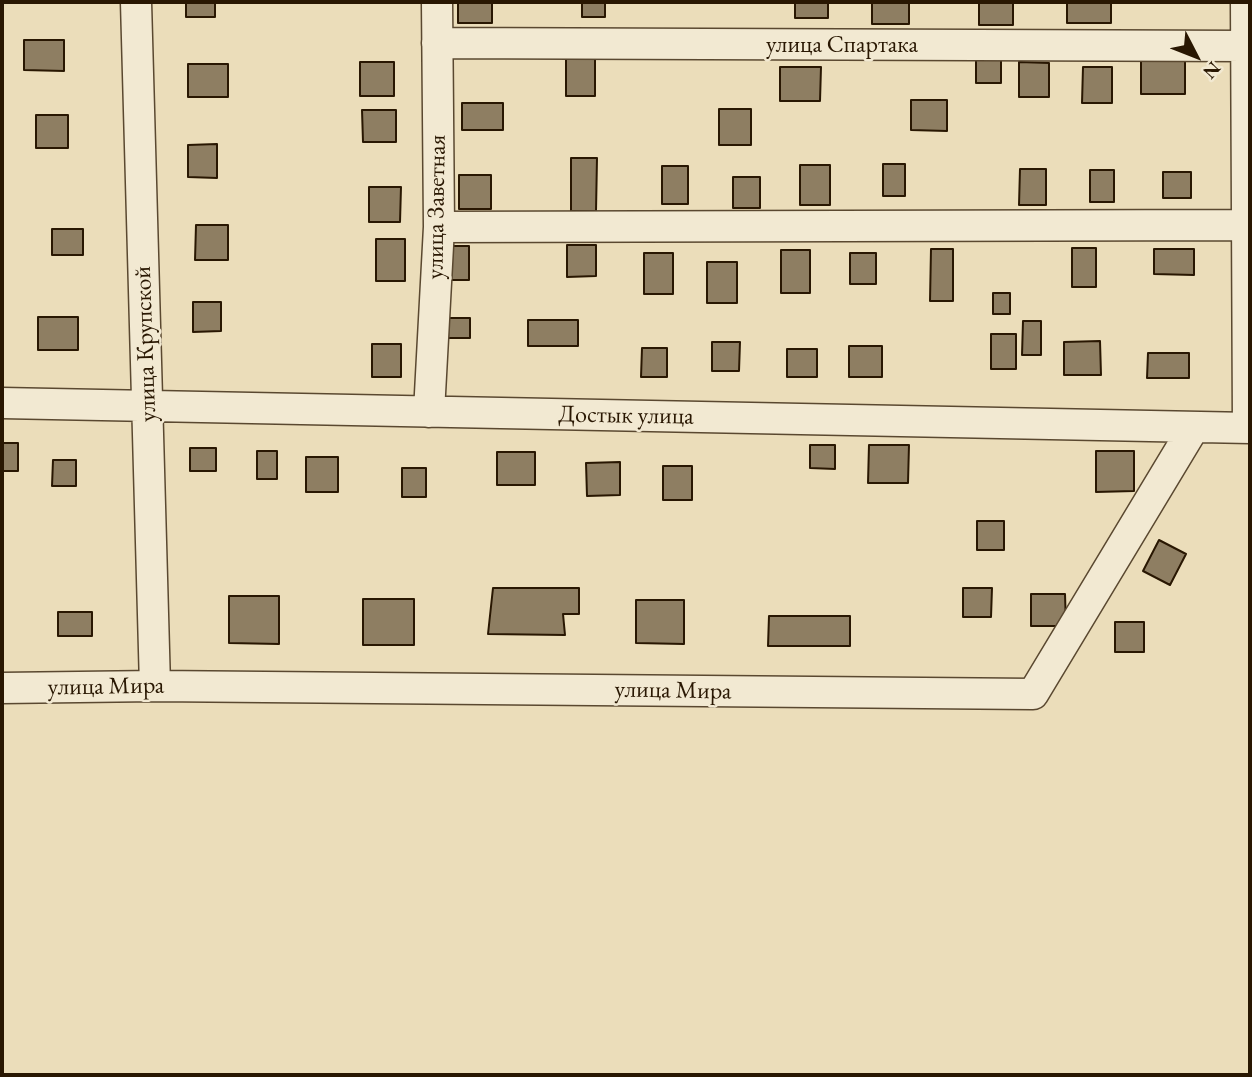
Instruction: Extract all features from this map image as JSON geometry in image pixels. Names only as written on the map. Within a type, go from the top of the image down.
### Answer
[{"type":"street","name":"улица Крупской","points":[[136,2],[155,686]]},
{"type":"street","name":"улица Заветная","points":[[429,412],[439,227],[437,2]]},
{"type":"street","points":[[1247,10],[1249,428]]},
{"type":"street","name":"улица Спартака","points":[[437,43],[1246,46]]},
{"type":"street","points":[[439,227],[1247,225]]},
{"type":"street","name":"Достык улица","points":[[2,403],[1249,428]]},
{"type":"street","name":"улица Мира","points":[[2,688],[155,686],[1033,694],[1194,428]]},
{"type":"building","points":[[186,2],[215,2],[215,17],[186,17]]},
{"type":"building","points":[[458,2],[492,2],[492,23],[458,23]]},
{"type":"building","points":[[582,2],[605,2],[605,17],[582,17]]},
{"type":"building","points":[[795,2],[828,2],[828,18],[795,18]]},
{"type":"building","points":[[872,2],[909,2],[909,24],[872,24]]},
{"type":"building","points":[[979,2],[1013,2],[1013,25],[979,25]]},
{"type":"building","points":[[1067,2],[1111,2],[1111,23],[1067,23]]},
{"type":"building","points":[[24,40],[64,40],[64,71],[24,70]]},
{"type":"building","points":[[566,57],[595,58],[595,96],[566,96]]},
{"type":"building","points":[[976,57],[1001,57],[1001,83],[976,83]]},
{"type":"building","points":[[1141,61],[1185,61],[1185,94],[1141,94]]},
{"type":"building","points":[[360,62],[394,62],[394,96],[360,96]]},
{"type":"building","points":[[1019,62],[1049,63],[1049,97],[1019,97]]},
{"type":"building","points":[[188,64],[228,64],[228,97],[188,97]]},
{"type":"building","points":[[780,67],[821,67],[820,101],[780,101]]},
{"type":"building","points":[[1083,67],[1112,67],[1112,103],[1082,103]]},
{"type":"building","points":[[911,100],[947,100],[947,131],[911,130]]},
{"type":"building","points":[[462,103],[503,103],[503,130],[462,130]]},
{"type":"building","points":[[719,109],[751,109],[751,145],[719,145]]},
{"type":"building","points":[[362,110],[396,110],[396,142],[363,142]]},
{"type":"building","points":[[36,115],[68,115],[68,148],[36,148]]},
{"type":"building","points":[[217,144],[217,178],[188,177],[188,145]]},
{"type":"building","points":[[571,158],[597,158],[596,211],[571,211]]},
{"type":"building","points":[[883,164],[905,164],[905,196],[883,196]]},
{"type":"building","points":[[800,165],[830,165],[830,205],[800,205]]},
{"type":"building","points":[[662,166],[688,166],[688,204],[662,204]]},
{"type":"building","points":[[1020,169],[1046,169],[1046,205],[1019,205]]},
{"type":"building","points":[[1090,170],[1114,170],[1114,202],[1090,202]]},
{"type":"building","points":[[1163,172],[1191,172],[1191,198],[1163,198]]},
{"type":"building","points":[[459,175],[491,175],[491,209],[459,209]]},
{"type":"building","points":[[733,177],[760,177],[760,208],[733,208]]},
{"type":"building","points":[[369,187],[401,187],[400,222],[369,222]]},
{"type":"building","points":[[196,225],[228,225],[228,260],[195,260]]},
{"type":"building","points":[[52,229],[83,229],[83,255],[52,255]]},
{"type":"building","points":[[376,239],[405,239],[405,281],[376,281]]},
{"type":"building","points":[[567,245],[596,245],[596,276],[567,277]]},
{"type":"building","points":[[443,246],[469,246],[469,280],[443,280]]},
{"type":"building","points":[[1072,248],[1096,248],[1096,287],[1072,287]]},
{"type":"building","points":[[931,249],[953,249],[953,301],[930,301]]},
{"type":"building","points":[[1154,249],[1194,249],[1194,275],[1154,274]]},
{"type":"building","points":[[781,250],[810,250],[810,293],[781,293]]},
{"type":"building","points":[[644,253],[673,253],[673,294],[644,294]]},
{"type":"building","points":[[850,253],[876,253],[876,284],[850,284]]},
{"type":"building","points":[[707,262],[737,262],[737,303],[707,303]]},
{"type":"building","points":[[993,293],[1010,293],[1010,314],[993,314]]},
{"type":"building","points":[[193,302],[221,302],[221,331],[193,332]]},
{"type":"building","points":[[38,317],[78,317],[78,350],[38,350]]},
{"type":"building","points":[[436,318],[470,318],[470,338],[436,338]]},
{"type":"building","points":[[528,320],[578,320],[578,346],[528,346]]},
{"type":"building","points":[[1023,321],[1041,321],[1041,355],[1022,355]]},
{"type":"building","points":[[991,334],[1016,334],[1016,369],[991,369]]},
{"type":"building","points":[[1100,341],[1101,375],[1064,375],[1064,342]]},
{"type":"building","points":[[712,342],[740,342],[739,371],[712,371]]},
{"type":"building","points":[[372,344],[401,344],[401,377],[372,377]]},
{"type":"building","points":[[849,346],[882,346],[882,377],[849,377]]},
{"type":"building","points":[[642,348],[667,348],[667,377],[641,377]]},
{"type":"building","points":[[787,349],[817,349],[817,377],[787,377]]},
{"type":"building","points":[[1148,353],[1189,353],[1189,378],[1147,378]]},
{"type":"building","points":[[2,443],[18,443],[18,471],[2,471]]},
{"type":"building","points":[[810,445],[835,445],[835,469],[810,468]]},
{"type":"building","points":[[869,445],[909,445],[908,483],[868,483]]},
{"type":"building","points":[[190,448],[216,448],[216,471],[190,471]]},
{"type":"building","points":[[257,451],[277,451],[277,479],[257,479]]},
{"type":"building","points":[[1096,451],[1134,451],[1134,491],[1096,492]]},
{"type":"building","points":[[497,452],[535,452],[535,485],[497,485]]},
{"type":"building","points":[[306,457],[338,457],[338,492],[306,492]]},
{"type":"building","points":[[53,460],[76,460],[76,486],[52,486]]},
{"type":"building","points":[[620,462],[620,495],[587,496],[586,463]]},
{"type":"building","points":[[663,466],[692,466],[692,500],[663,500]]},
{"type":"building","points":[[402,468],[426,468],[426,497],[402,497]]},
{"type":"building","points":[[977,521],[1004,521],[1004,550],[977,550]]},
{"type":"building","points":[[1159,540],[1186,554],[1170,585],[1143,571]]},
{"type":"building","points":[[493,588],[579,588],[579,614],[563,614],[565,635],[488,634]]},
{"type":"building","points":[[963,588],[992,588],[991,617],[963,617]]},
{"type":"building","points":[[1031,594],[1065,594],[1066,626],[1031,626]]},
{"type":"building","points":[[229,596],[279,596],[279,644],[229,643]]},
{"type":"building","points":[[363,599],[414,599],[414,645],[363,645]]},
{"type":"building","points":[[636,600],[684,600],[684,644],[636,643]]},
{"type":"building","points":[[58,612],[92,612],[92,636],[58,636]]},
{"type":"building","points":[[769,616],[850,616],[850,646],[768,646]]},
{"type":"building","points":[[1115,622],[1144,622],[1144,652],[1115,652]]}]
